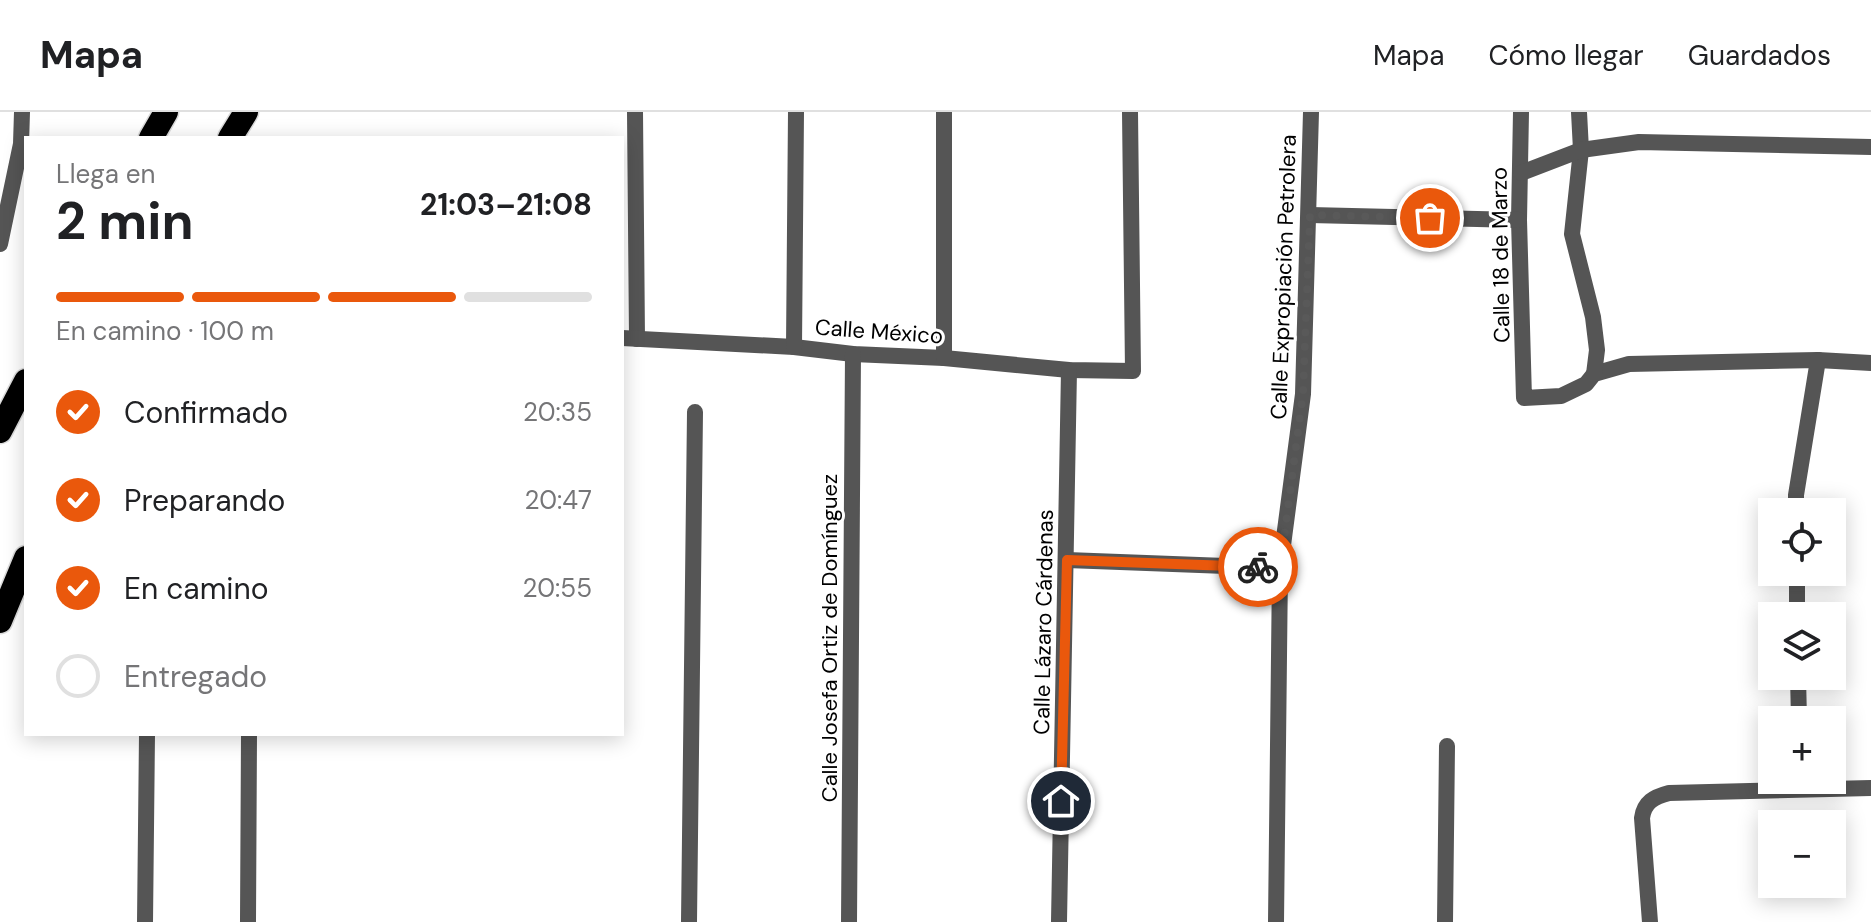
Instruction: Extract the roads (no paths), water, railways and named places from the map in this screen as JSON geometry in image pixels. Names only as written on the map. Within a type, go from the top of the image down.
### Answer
[{"type":"highway","points":[[152,136],[166,112]]},
{"type":"highway","points":[[231,136],[246,112]]},
{"type":"highway","points":[[0,431],[24,385]]},
{"type":"highway","points":[[0,621],[24,563]]},
{"type":"street","points":[[0,244],[21,144],[22,112]]},
{"type":"street","points":[[630,338],[635,112]]},
{"type":"street","points":[[794,347],[796,112]]},
{"type":"street","points":[[944,112],[944,358]]},
{"type":"street","name":"Calle México","points":[[630,338],[794,347],[1069,370],[1133,371],[1130,112]]},
{"type":"street","name":"Calle Expropiación Petrolera","points":[[1276,922],[1280,568],[1303,394],[1311,112]]},
{"type":"street","name":"Calle 18 de Marzo","points":[[1521,112],[1519,220],[1524,398],[1561,396],[1586,384],[1594,374]]},
{"type":"street","points":[[1579,112],[1581,150],[1572,234],[1593,317],[1597,350],[1594,374],[1629,364],[1818,360],[1871,363]]},
{"type":"street","points":[[1521,173],[1581,150],[1639,142],[1871,147]]},
{"type":"street","points":[[1310,215],[1519,220]]},
{"type":"street","name":"Calle Josefa Ortiz de Domínguez","points":[[849,922],[853,354]]},
{"type":"street","points":[[1796,498],[1818,360]]},
{"type":"street","name":"Calle Lázaro Cárdenas","points":[[1059,922],[1069,370]]},
{"type":"street","points":[[689,922],[695,412]]},
{"type":"street","points":[[1067,560],[1280,568]]},
{"type":"street","points":[[145,922],[147,736]]},
{"type":"street","points":[[248,922],[249,736]]},
{"type":"street","points":[[1445,922],[1447,746]]},
{"type":"street","points":[[1846,787],[1871,788]]},
{"type":"street","points":[[1650,922],[1642,818],[1643,809],[1649,801],[1669,793],[1758,788]]}]
